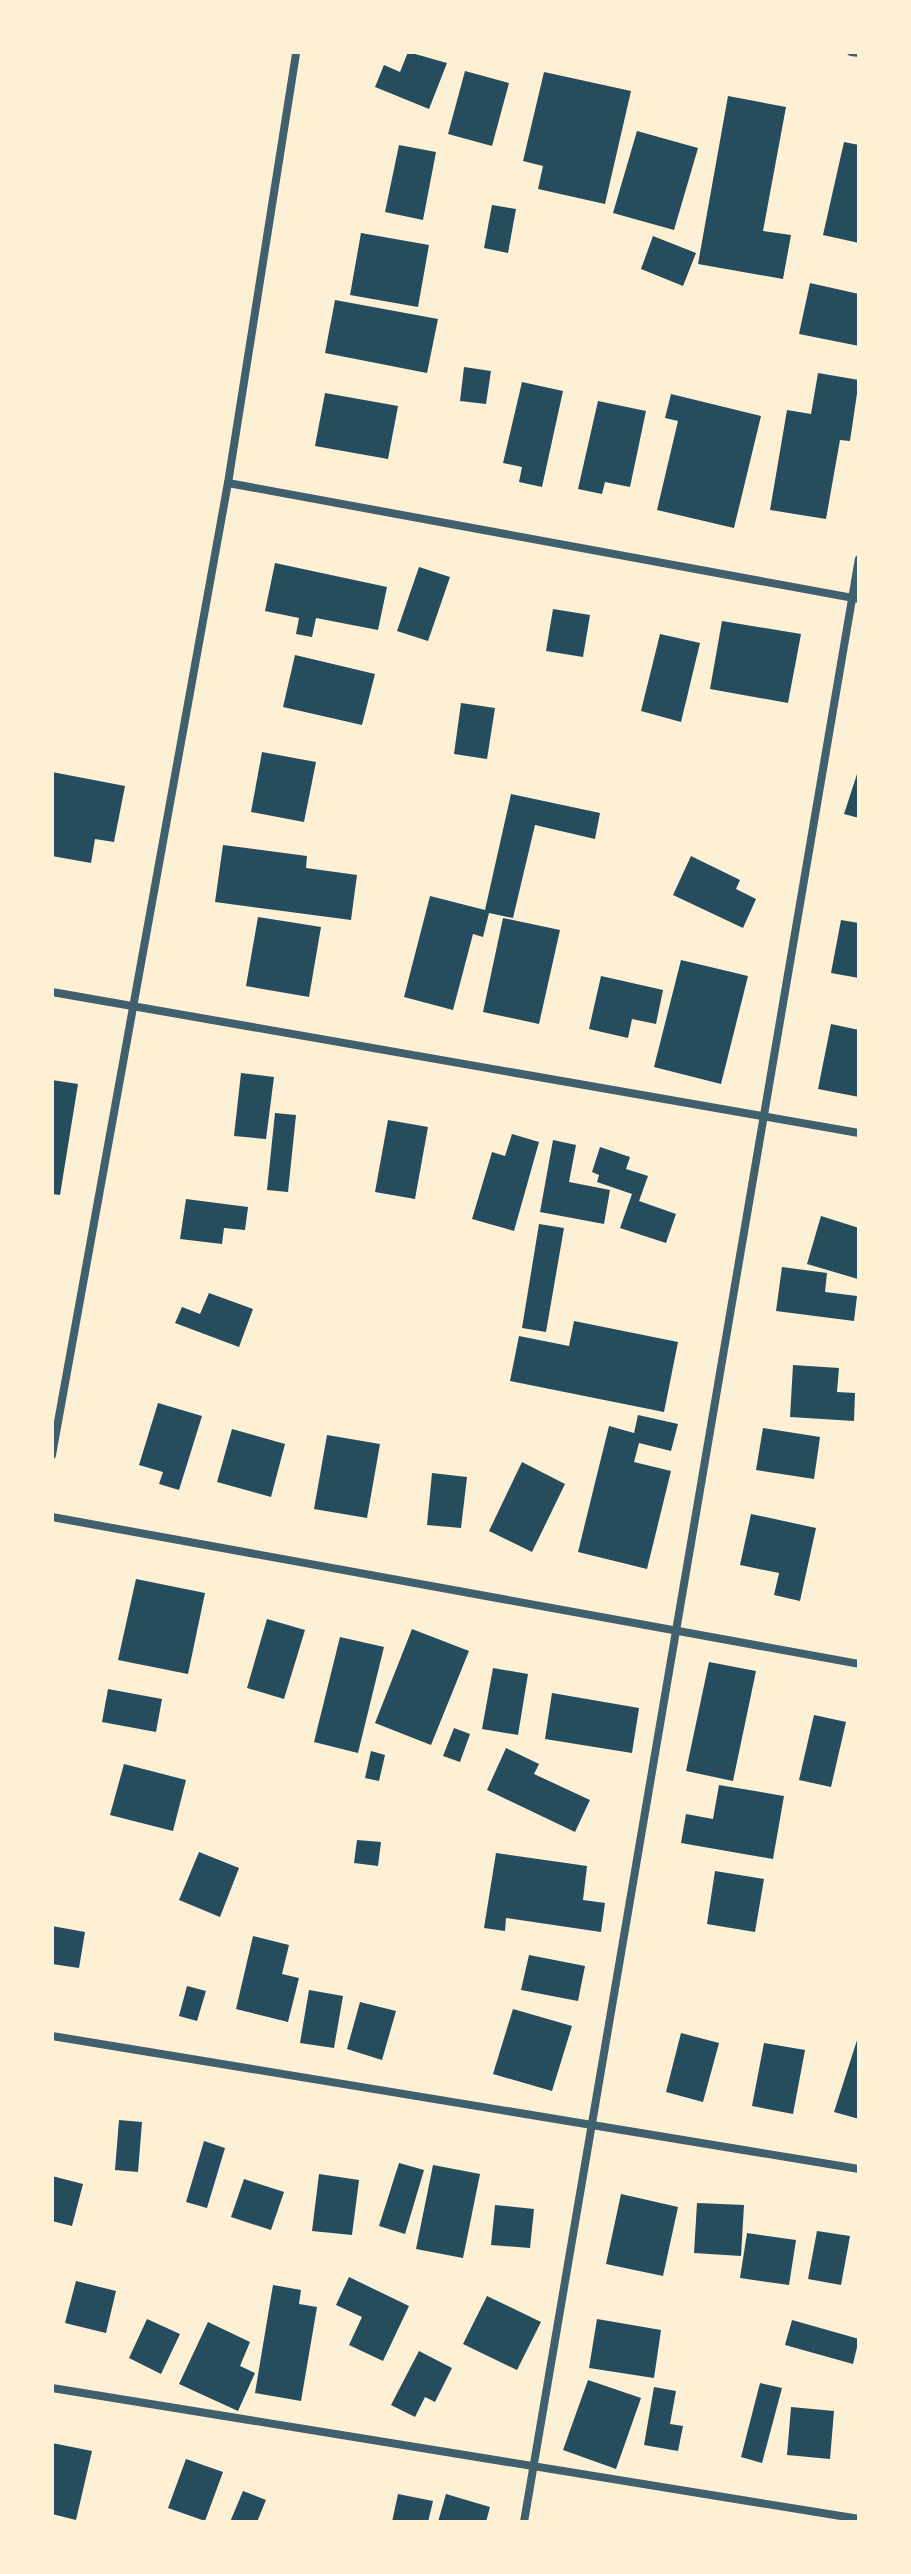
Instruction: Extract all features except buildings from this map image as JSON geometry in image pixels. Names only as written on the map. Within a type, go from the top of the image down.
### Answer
[{"type":"street","points":[[52,1455],[130,1009],[228,483],[296,52]]},
{"type":"street","points":[[851,52],[859,53]]},
{"type":"street","points":[[228,483],[856,598]]},
{"type":"street","points":[[524,2522],[596,2125],[765,1116],[856,598],[859,559]]},
{"type":"street","points":[[52,992],[130,1009],[859,1133]]},
{"type":"street","points":[[52,1517],[859,1664]]},
{"type":"street","points":[[52,2036],[859,2169]]},
{"type":"street","points":[[52,2388],[534,2469],[859,2519]]}]
